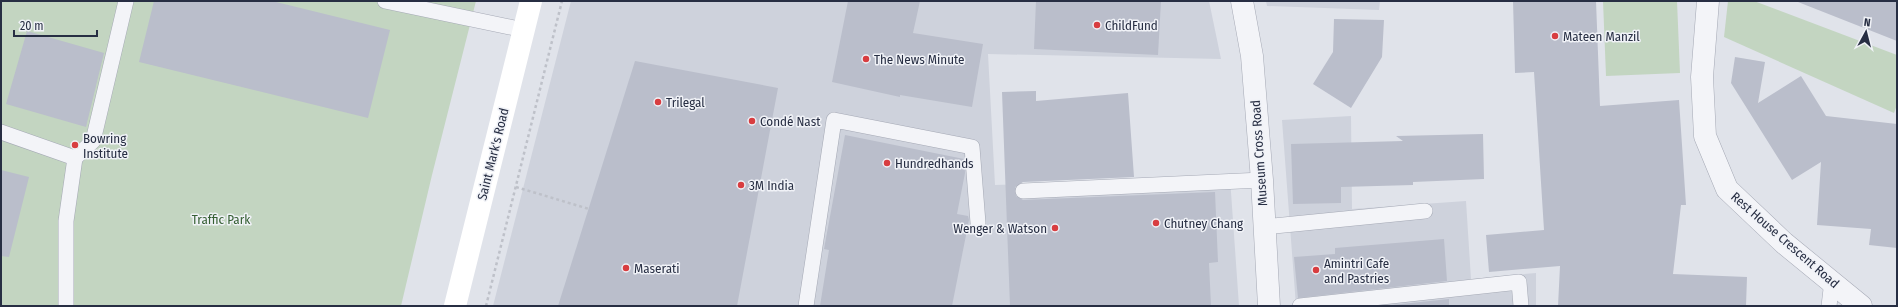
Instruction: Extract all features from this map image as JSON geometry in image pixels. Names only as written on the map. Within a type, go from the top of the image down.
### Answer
[{"type":"main road","name":"Saint Mark's Road","points":[[455,306],[531,1]]},
{"type":"street","name":"Museum Cross Road","points":[[1242,1],[1252,56],[1262,180],[1269,306]]},
{"type":"street","name":"Rest House Crescent Road","points":[[1708,1],[1702,77],[1705,136],[1727,189],[1784,243],[1861,306]]},
{"type":"lane","points":[[66,306],[66,221],[75,158],[93,141],[126,1]]},
{"type":"lane","points":[[385,1],[524,30]]},
{"type":"lane","points":[[806,306],[834,120],[972,147],[978,223]]},
{"type":"lane","points":[[1,132],[75,158]]},
{"type":"lane","points":[[1023,191],[1262,180]]},
{"type":"lane","points":[[1264,227],[1425,211]]},
{"type":"lane","points":[[1829,306],[1832,281]]},
{"type":"lane","points":[[1300,306],[1519,282],[1521,306]]},
{"type":"path","points":[[486,306],[562,1]]},
{"type":"path","points":[[516,187],[589,209]]},
{"type":"shaded area","points":[[571,1],[1209,1],[1221,59],[988,54],[995,185],[1230,178],[1239,306],[493,306]]},
{"type":"shaded area","points":[[1266,1],[1380,1],[1379,10],[1267,6]]},
{"type":"shaded area","points":[[1351,116],[1352,209],[1466,201],[1471,279],[1536,273],[1536,306],[1296,306],[1282,120]]},
{"type":"green space","name":"Bowring Institute","points":[[1,1],[476,1],[401,306],[1,306]]},
{"type":"green space","points":[[1603,1],[1677,1],[1680,73],[1606,76]]},
{"type":"green space","points":[[1728,1],[1754,1],[1897,55],[1897,105],[1894,113],[1724,37]]},
{"type":"building","points":[[154,1],[272,1],[390,30],[368,118],[139,62]]},
{"type":"building","points":[[848,1],[920,1],[913,33],[983,44],[972,107],[900,95],[900,97],[832,82]]},
{"type":"building","name":"ChildFund","points":[[1036,1],[1161,1],[1158,55],[1034,49]]},
{"type":"building","points":[[1513,1],[1596,1],[1600,106],[1679,100],[1686,205],[1681,205],[1673,274],[1747,277],[1746,306],[1558,306],[1560,266],[1489,272],[1486,235],[1544,230],[1534,72],[1515,73]]},
{"type":"building","points":[[1897,1],[1897,41],[1798,2]]},
{"type":"building","points":[[1334,19],[1384,20],[1382,57],[1351,108],[1313,84],[1333,52]]},
{"type":"building","points":[[27,31],[104,53],[86,127],[6,104]]},
{"type":"building","points":[[1735,57],[1765,62],[1758,103],[1801,76],[1826,116],[1897,124],[1897,248],[1869,245],[1871,229],[1817,225],[1821,162],[1792,180],[1731,83]]},
{"type":"building","points":[[635,61],[778,88],[737,306],[558,306]]},
{"type":"building","points":[[1036,91],[1036,101],[1128,93],[1134,177],[1023,182],[1015,187],[1016,196],[1023,200],[1215,192],[1218,262],[1209,263],[1211,306],[1010,306],[1002,92]]},
{"type":"building","points":[[1483,134],[1484,179],[1413,182],[1413,185],[1341,187],[1341,203],[1293,204],[1291,144],[1403,141],[1396,136]]},
{"type":"building","points":[[845,135],[964,159],[965,173],[957,214],[968,216],[969,220],[952,306],[820,306],[829,250],[824,249]]},
{"type":"building","points":[[1,170],[29,177],[9,257],[1,256]]},
{"type":"building","points":[[1444,239],[1447,281],[1298,298],[1294,257],[1335,254],[1335,248]]},
{"type":"building","points":[[1449,299],[1449,306],[1383,306]]},
{"type":"place","name":"ChildFund","points":[[1097,25]]},
{"type":"place","name":"Mateen Manzil","points":[[1555,36]]},
{"type":"place","name":"The News Minute","points":[[866,59]]},
{"type":"place","name":"Trilegal","points":[[658,102]]},
{"type":"place","name":"Condé Nast","points":[[752,121]]},
{"type":"place","name":"Bowring Institute","points":[[75,145]]},
{"type":"place","name":"Hundredhands","points":[[887,163]]},
{"type":"place","name":"3M India","points":[[741,185]]},
{"type":"place","name":"Chutney Chang","points":[[1156,223]]},
{"type":"place","name":"Wenger & Watson","points":[[1055,228]]},
{"type":"place","name":"Maserati","points":[[626,268]]},
{"type":"place","name":"Amintri Cafe and Pastries","points":[[1316,270]]},
{"type":"park label","name":"Traffic Park","points":[[221,219]]}]
